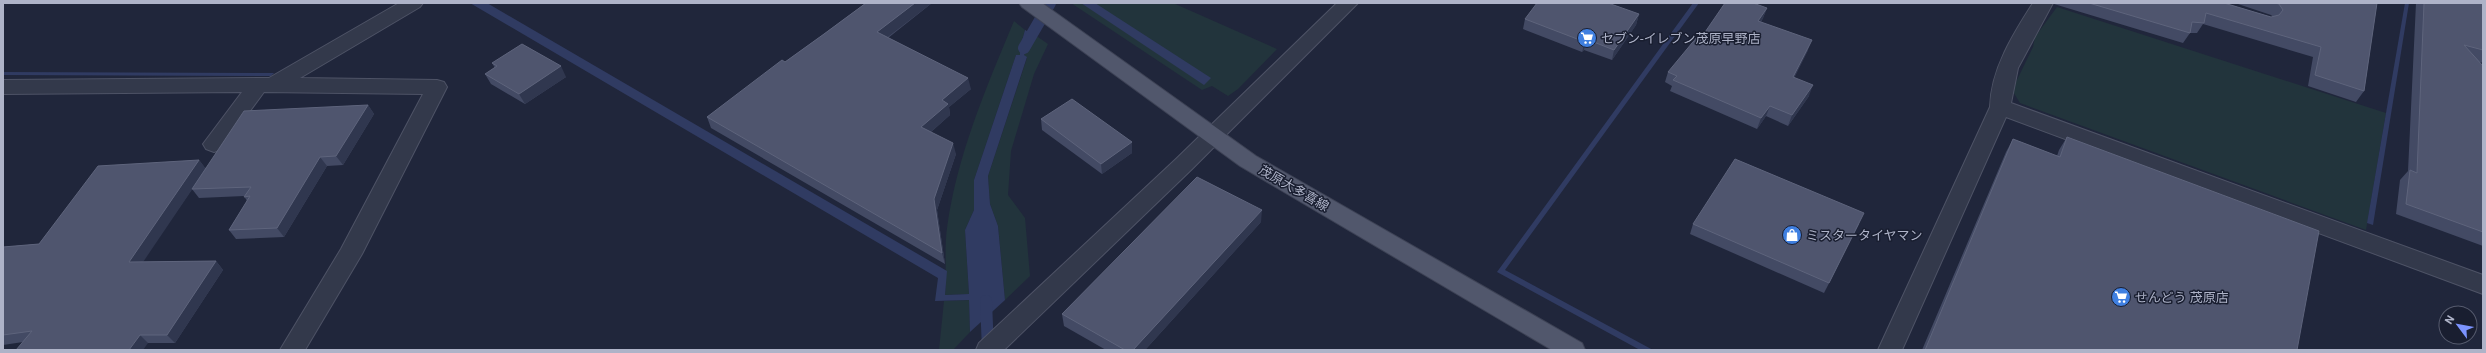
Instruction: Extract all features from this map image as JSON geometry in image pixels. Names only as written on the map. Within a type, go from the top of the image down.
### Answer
[{"type":"main road","name":"茂原大多喜線","points":[[1029,3],[1213,136],[1261,168],[1573,350]]},
{"type":"street","points":[[214,144],[266,85],[413,3]]},
{"type":"street","points":[[988,350],[1213,136],[1348,3]]},
{"type":"street","points":[[1890,350],[2000,107],[2001,86],[2031,21],[2043,3]]},
{"type":"street","points":[[3,87],[266,85],[437,87],[350,254],[292,350]]},
{"type":"street","points":[[2000,107],[2483,285]]},
{"type":"shaded area","points":[[1071,3],[1173,3],[1277,49],[1238,89],[1228,96],[1212,86],[1202,90]]},
{"type":"shaded area","points":[[2057,7],[2386,113],[2366,230],[2020,103],[2012,90],[2033,47],[2035,37]]},
{"type":"shaded area","points":[[1014,21],[1025,30],[1020,48],[1020,55],[1016,55],[974,180],[974,210],[965,230],[969,294],[945,295],[947,228],[958,174],[965,148],[983,97]]},
{"type":"shaded area","points":[[1035,35],[1048,44],[1034,74],[1011,151],[1008,195],[1025,218],[1030,276],[1005,300],[998,226],[990,204],[988,176],[1027,58],[1024,55]]},
{"type":"shaded area","points":[[969,300],[970,332],[953,350],[939,350],[944,301]]},
{"type":"water","points":[[470,3],[487,3],[947,271],[945,295],[969,294],[965,230],[974,210],[974,180],[1016,55],[1020,55],[1020,48],[1025,30],[1035,35],[1024,55],[1027,57],[988,176],[990,204],[998,226],[1005,300],[970,332],[969,300],[935,301],[938,278]]},
{"type":"water","points":[[1081,3],[1095,3],[1211,78],[1204,85]]},
{"type":"water","points":[[1693,3],[1699,3],[1505,270],[1653,350],[1640,350],[1497,272]]},
{"type":"water","points":[[2405,3],[2409,3],[2373,225],[2367,223]]},
{"type":"water","points":[[3,72],[274,73],[271,76],[3,75]]},
{"type":"building","points":[[866,3],[915,3],[877,32],[968,78],[942,100],[948,104],[921,127],[953,143],[934,199],[942,253],[707,117],[782,60],[785,62]]},
{"type":"building","name":"セブン-イレブン茂原早野店","points":[[1537,3],[1608,3],[1639,14],[1614,50],[1586,39],[1585,42],[1525,19]]},
{"type":"building","points":[[1725,3],[1753,3],[1767,8],[1758,21],[1812,40],[1793,77],[1813,85],[1792,115],[1770,106],[1761,118],[1673,80],[1677,76],[1668,72],[1697,37],[1701,38]]},
{"type":"building","points":[[2089,3],[2224,3],[2271,17],[2279,15],[2283,10],[2279,4],[2275,3],[2377,3],[2364,91],[2315,75],[2321,47],[2206,13],[2204,23],[2192,22],[2190,33]]},
{"type":"building","points":[[2424,3],[2483,3],[2483,50],[2464,45],[2483,66],[2483,232],[2406,204],[2410,170],[2417,173]]},
{"type":"building","points":[[522,44],[561,66],[519,94],[485,74],[497,66],[492,63]]},
{"type":"building","points":[[1072,99],[1132,142],[1101,164],[1041,119]]},
{"type":"building","points":[[368,105],[336,156],[320,157],[277,228],[229,230],[250,196],[244,197],[251,187],[192,189],[244,111]]},
{"type":"building","name":"せんどう 茂原店","points":[[2067,137],[2319,231],[2297,350],[1925,350],[2013,139],[2060,157]]},
{"type":"building","points":[[1735,159],[1864,213],[1829,283],[1693,224]]},
{"type":"building","points":[[199,160],[129,262],[216,261],[167,335],[140,335],[129,350],[16,350],[32,331],[3,335],[3,247],[39,244],[98,166]]},
{"type":"building","points":[[1197,177],[1262,210],[1133,350],[1125,350],[1062,314]]},
{"type":"waterway","points":[[1024,48],[1050,3]]},
{"type":"waterway","points":[[986,301],[988,350]]},
{"type":"place","name":"セブン-イレブン茂原早野店","points":[[1587,38]]},
{"type":"place","name":"ミスタータイヤマン","points":[[1792,235]]},
{"type":"place","name":"せんどう 茂原店","points":[[2121,297]]}]
